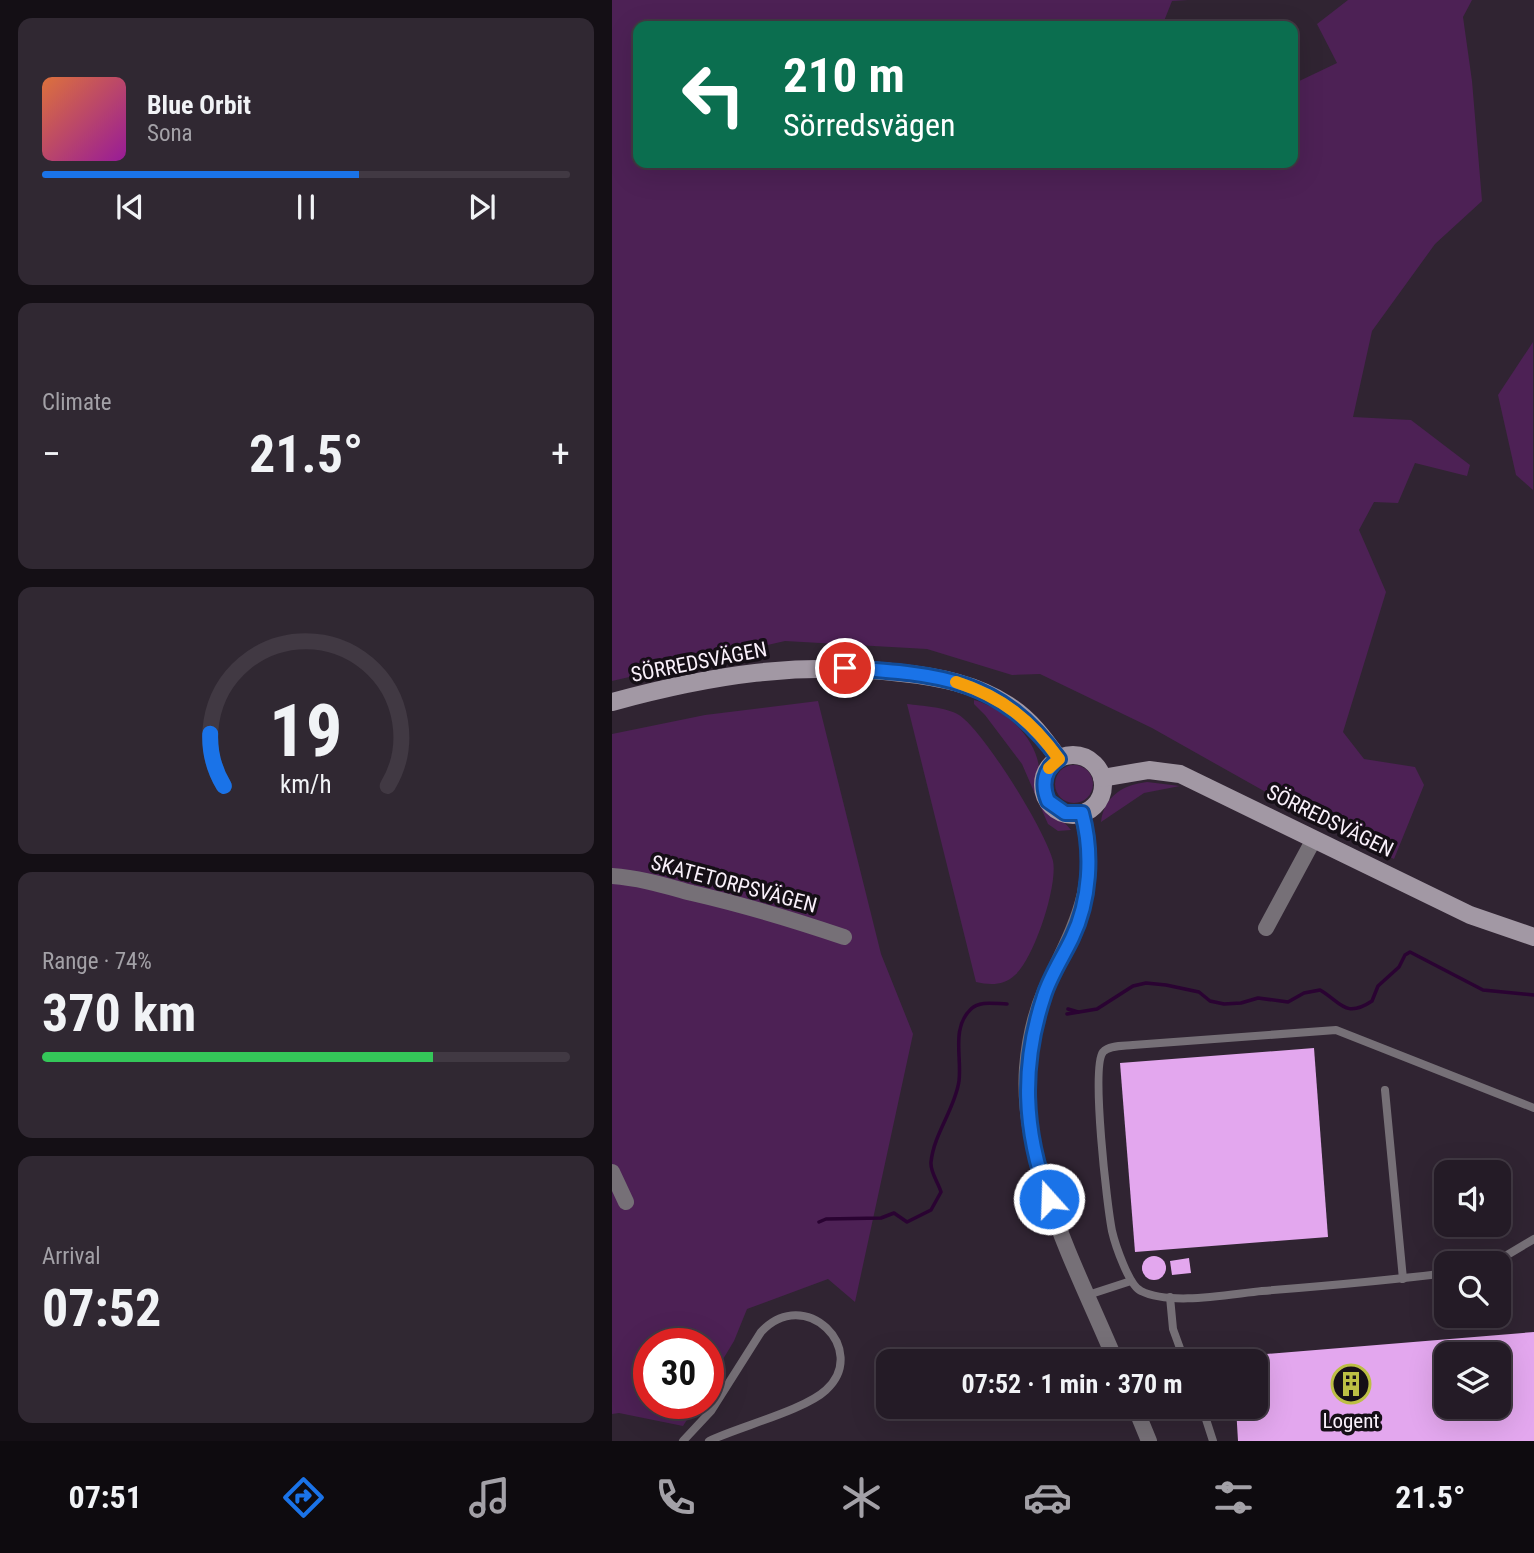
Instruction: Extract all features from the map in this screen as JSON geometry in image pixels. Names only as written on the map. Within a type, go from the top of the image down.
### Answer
[{"type":"street","name":"SÖRREDSVÄGEN","points":[[612,702],[702,680],[773,670],[845,668],[920,675],[977,689],[1009,706],[1039,732],[1059,759]]},
{"type":"street","points":[[1072,755],[1086,758],[1096,766],[1102,778],[1103,791],[1099,800],[1090,810],[1082,813],[1060,811],[1046,796],[1045,775],[1059,759],[1072,755]]},
{"type":"street","name":"SÖRREDSVÄGEN","points":[[1102,778],[1141,771],[1172,772],[1198,782],[1470,915],[1534,937]]},
{"type":"street","points":[[1082,813],[1088,849],[1084,902],[1073,936],[1044,993],[1031,1039],[1026,1100],[1038,1171],[1111,1349]]},
{"type":"street","points":[[1266,928],[1314,839]]},
{"type":"street","name":"SKATETORPSVÄGEN","points":[[612,876],[631,877],[707,896],[844,937]]},
{"type":"street","points":[[612,1172],[626,1202]]},
{"type":"street","points":[[1140,1419],[1149,1441]]},
{"type":"lane","points":[[1434,1275],[1170,1297],[1141,1291],[1127,1283],[1112,1231],[1100,1114],[1098,1062],[1108,1048],[1336,1030],[1534,1108]]},
{"type":"lane","points":[[1385,1090],[1403,1279]]},
{"type":"lane","points":[[1511,1253],[1534,1239]]},
{"type":"lane","points":[[1088,1295],[1127,1283]]},
{"type":"lane","points":[[1170,1297],[1173,1329],[1180,1349]]},
{"type":"lane","points":[[683,1441],[712,1411],[761,1332],[770,1323],[786,1316],[798,1315],[812,1317],[828,1328],[838,1345],[840,1359],[836,1378],[828,1388],[810,1400],[709,1441]]},
{"type":"lane","points":[[1206,1419],[1213,1441]]},
{"type":"shaded area","points":[[612,0],[1188,0],[1172,1],[1164,21],[633,21],[633,168],[1298,168],[1298,82],[1337,63],[1317,24],[1348,0],[1472,0],[1463,17],[1472,81],[1482,201],[1435,244],[1372,331],[1353,417],[1411,420],[1470,465],[1467,476],[1415,463],[1398,503],[1374,502],[1359,530],[1386,592],[1343,732],[1364,759],[1415,767],[1424,785],[1394,859],[1333,830],[1152,728],[1040,674],[1012,675],[927,649],[785,641],[612,681]]},
{"type":"shaded area","points":[[1533,342],[1533,490],[1516,475],[1498,395]]},
{"type":"shaded area","points":[[974,700],[996,709],[1025,734],[1039,767],[1038,791],[1041,799],[1071,830],[1058,831],[1048,824],[1022,764],[974,704]]},
{"type":"shaded area","points":[[818,701],[881,954],[913,1034],[855,1302],[828,1279],[747,1309],[724,1358],[724,1328],[633,1328],[633,1416],[612,1414],[612,734],[705,715]]},
{"type":"shaded area","points":[[907,704],[948,710],[970,725],[1013,783],[1039,828],[1053,861],[1052,887],[1037,938],[1030,954],[1015,975],[1001,983],[976,982]]},
{"type":"shaded area","points":[[1074,765],[1088,770],[1093,784],[1088,798],[1074,803],[1060,798],[1055,784],[1060,770]]},
{"type":"shaded area","points":[[1147,782],[1180,786],[1144,793],[1101,822],[1106,805],[1116,793]]},
{"type":"shaded area","points":[[649,1419],[687,1419],[683,1426]]},
{"type":"building","points":[[1314,1048],[1328,1237],[1135,1252],[1120,1063]]},
{"type":"building","points":[[1154,1256],[1165,1263],[1166,1268],[1159,1279],[1154,1280],[1143,1273],[1142,1268],[1149,1257]]},
{"type":"building","points":[[1189,1258],[1191,1273],[1172,1275],[1170,1261]]},
{"type":"building","name":"Logent","points":[[1534,1332],[1534,1441],[1238,1441],[1237,1419],[1268,1419],[1268,1354]]},
{"type":"waterway","points":[[1067,1014],[1097,1009],[1133,986],[1146,983],[1199,992],[1210,1001],[1224,1004],[1258,998],[1288,1002],[1304,993],[1320,990],[1344,1007],[1355,1009],[1372,1001],[1378,986],[1399,967],[1405,955],[1410,952],[1483,990],[1534,995]]},
{"type":"waterway","points":[[819,1222],[826,1219],[881,1218],[894,1213],[907,1222],[931,1210],[941,1192],[931,1162],[936,1141],[957,1091],[961,1025],[971,1009],[979,1004],[1007,1004]]},
{"type":"waterway","points":[[1068,1009],[1078,1012]]},
{"type":"slow traffic","points":[[956,682],[993,696],[1025,718],[1059,759],[1049,768]]},
{"type":"place","name":"Logent","points":[[1351,1384]]},
{"type":"route","points":[[845,668],[920,675],[956,682],[993,696],[1025,718],[1059,759],[1048,770],[1044,780],[1048,801],[1065,813],[1082,813],[1087,830],[1088,849],[1084,902],[1073,936],[1044,993],[1031,1039],[1027,1067],[1026,1100],[1033,1149],[1049,1199]]}]
